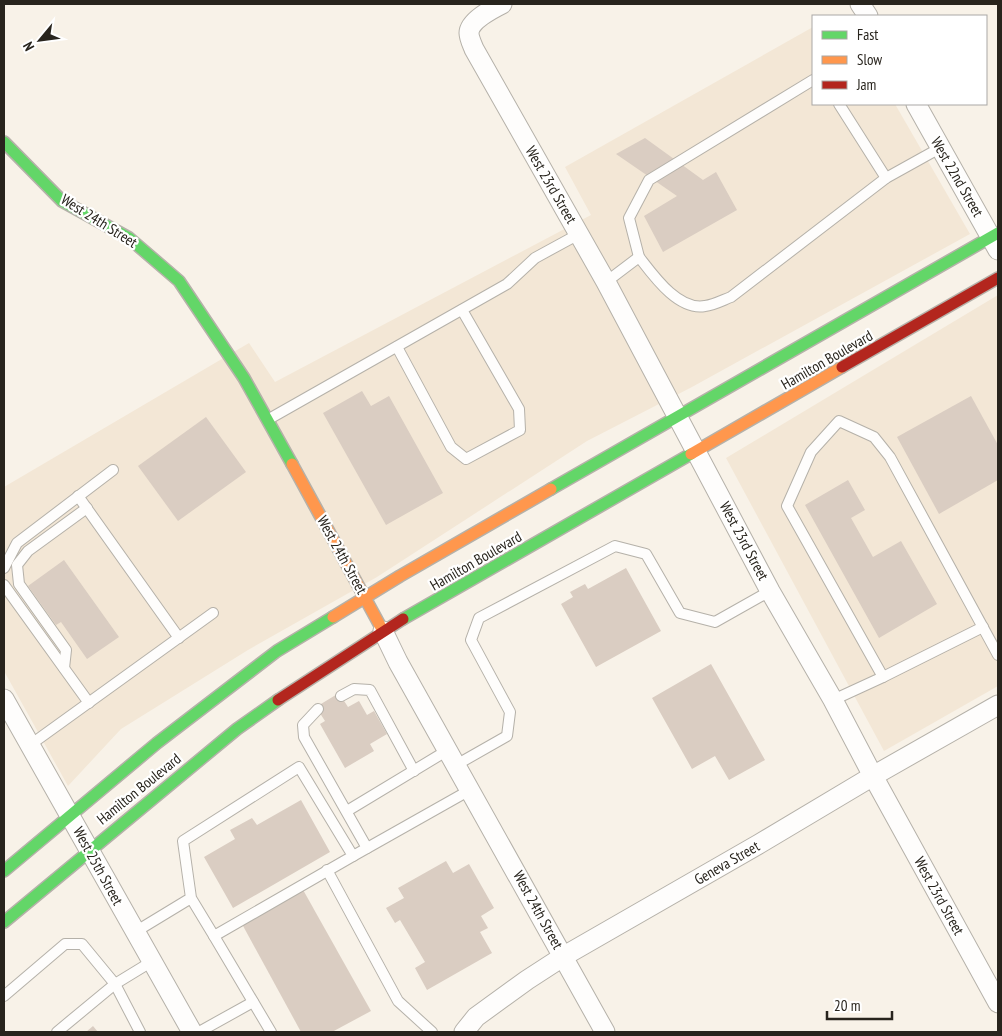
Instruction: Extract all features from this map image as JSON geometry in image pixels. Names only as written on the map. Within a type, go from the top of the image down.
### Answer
[{"type":"main road","name":"West 24th Street","points":[[4,142],[62,201],[129,238],[179,280],[244,378],[383,631]]},
{"type":"main road","name":"Hamilton Boulevard","points":[[4,871],[158,743],[277,651],[365,597],[677,417],[996,240]]},
{"type":"main road","name":"Hamilton Boulevard","points":[[4,922],[237,729],[283,696],[383,631],[698,452],[998,278]]},
{"type":"street","name":"West 23rd Street","points":[[502,4],[482,15],[471,26],[469,34],[474,49],[606,282],[677,417],[698,452],[770,591],[833,700],[998,1003]]},
{"type":"street","points":[[860,4],[867,15]]},
{"type":"street","name":"West 22nd Street","points":[[917,105],[940,148],[996,240]]},
{"type":"street","name":"West 24th Street","points":[[383,631],[605,1032]]},
{"type":"street","name":"West 25th Street","points":[[4,698],[192,1032]]},
{"type":"street","name":"Geneva Street","points":[[464,1032],[476,1017],[564,956],[998,705]]},
{"type":"lane","points":[[812,81],[649,180],[628,218],[639,257],[662,287],[686,304],[704,307],[731,297],[886,178],[940,148]]},
{"type":"lane","points":[[840,105],[886,178]]},
{"type":"lane","points":[[267,420],[507,284],[535,258],[579,234]]},
{"type":"lane","points":[[606,282],[639,257]]},
{"type":"lane","points":[[397,347],[452,446],[466,459],[520,430],[519,409],[462,310]]},
{"type":"lane","points":[[882,677],[787,506],[811,452],[839,421],[874,437],[890,457],[998,655]]},
{"type":"lane","points":[[4,568],[17,543],[113,470]]},
{"type":"lane","points":[[78,496],[179,638]]},
{"type":"lane","points":[[64,668],[66,650],[19,584],[17,565],[28,552],[87,508]]},
{"type":"lane","points":[[347,812],[414,771],[507,736],[510,712],[471,640],[479,618],[615,546],[646,554],[680,613],[715,622],[770,591]]},
{"type":"lane","points":[[4,585],[89,703]]},
{"type":"lane","points":[[30,745],[214,613]]},
{"type":"lane","points":[[833,700],[983,627]]},
{"type":"lane","points":[[341,696],[354,689],[370,690],[414,771]]},
{"type":"lane","points":[[318,709],[304,725],[304,737],[367,848]]},
{"type":"lane","points":[[271,1032],[191,898],[183,841],[299,767],[353,856]]},
{"type":"lane","points":[[214,936],[470,790]]},
{"type":"lane","points":[[327,870],[398,1001],[432,1032]]},
{"type":"lane","points":[[135,932],[191,898]]},
{"type":"lane","points":[[4,996],[66,944],[82,944],[115,984],[140,1032]]},
{"type":"lane","points":[[57,1032],[115,984],[151,962]]},
{"type":"lane","points":[[199,1032],[253,1002]]},
{"type":"shaded area","points":[[812,28],[812,105],[896,105],[970,234],[692,387],[587,441],[377,577],[248,650],[121,729],[68,786],[4,671],[4,487],[249,343],[275,382],[591,215],[565,167]]},
{"type":"shaded area","points":[[998,295],[998,686],[884,751],[726,458]]},
{"type":"building","points":[[645,138],[703,180],[716,172],[737,210],[663,252],[644,216],[677,196],[616,154]]},
{"type":"building","points":[[362,391],[371,406],[389,396],[443,493],[386,525],[323,413]]},
{"type":"building","points":[[971,396],[998,445],[998,480],[939,514],[897,437]]},
{"type":"building","points":[[206,417],[246,472],[178,521],[138,466]]},
{"type":"building","points":[[848,480],[865,510],[851,518],[873,557],[901,541],[937,604],[879,638],[805,505]]},
{"type":"building","points":[[64,560],[119,637],[87,659],[61,622],[56,625],[28,586]]},
{"type":"building","points":[[626,568],[661,631],[596,667],[561,604],[573,597],[570,592],[585,584],[588,589]]},
{"type":"building","points":[[711,664],[765,760],[729,780],[715,756],[692,769],[652,698]]},
{"type":"building","points":[[339,693],[348,707],[359,701],[367,715],[374,711],[387,734],[370,744],[374,751],[345,768],[320,724],[325,721],[316,707]]},
{"type":"building","points":[[301,800],[330,852],[233,908],[204,857],[235,839],[230,830],[252,818],[257,825]]},
{"type":"building","points":[[446,861],[453,873],[469,864],[494,908],[481,916],[488,928],[480,932],[492,953],[427,990],[415,968],[425,962],[400,920],[395,923],[386,908],[404,898],[398,888]]},
{"type":"building","points":[[302,888],[371,1011],[332,1032],[301,1032],[242,924]]},
{"type":"building","points":[[93,1026],[98,1032],[86,1032]]},
{"type":"traffic: fast","points":[[4,142],[62,201],[129,238],[179,281],[244,378],[292,464]]},
{"type":"traffic: fast","points":[[551,489],[998,233]]},
{"type":"traffic: fast","points":[[403,619],[691,454]]},
{"type":"traffic: fast","points":[[4,871],[157,743],[277,651],[333,617]]},
{"type":"traffic: fast","points":[[4,922],[237,729],[278,700]]},
{"type":"traffic: slow","points":[[691,454],[842,367]]},
{"type":"traffic: slow","points":[[292,464],[383,631]]},
{"type":"traffic: slow","points":[[333,617],[551,489]]},
{"type":"traffic: jam","points":[[842,367],[998,278]]},
{"type":"traffic: jam","points":[[278,700],[403,619]]}]
